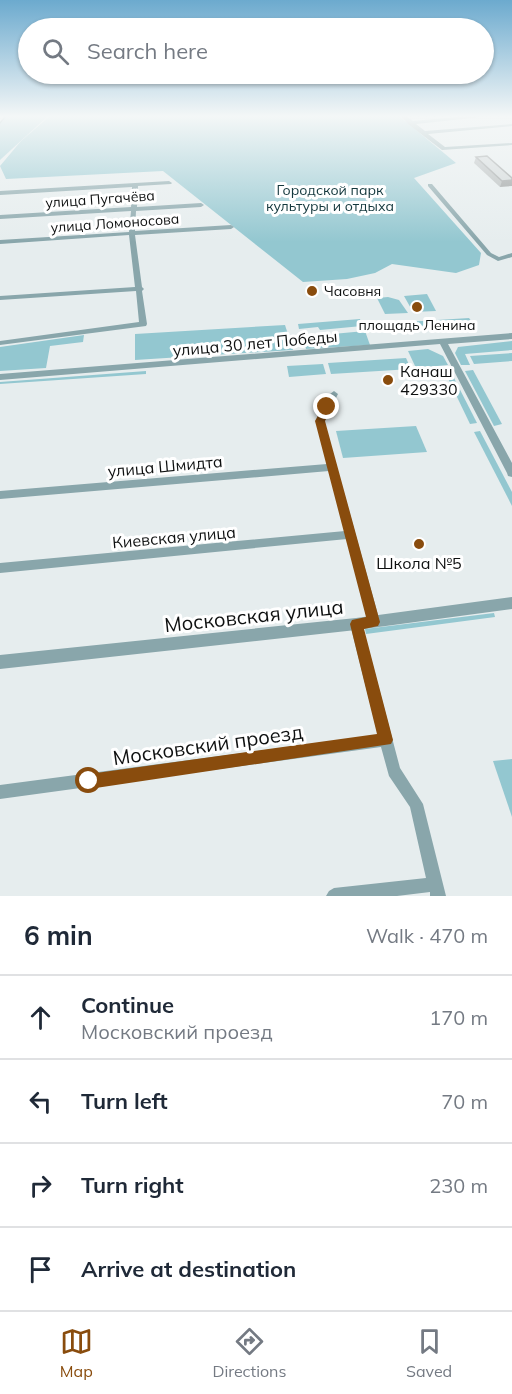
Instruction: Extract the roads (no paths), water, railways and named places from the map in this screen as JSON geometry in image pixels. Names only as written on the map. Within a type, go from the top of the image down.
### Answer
[{"type":"street","points":[[0,193],[169,183]]},
{"type":"street","points":[[430,184],[487,251],[498,259],[512,255]]},
{"type":"street","points":[[0,343],[143,324],[141,289],[132,234],[135,186]]},
{"type":"street","name":"улица Пугачёва","points":[[0,217],[201,205]]},
{"type":"street","name":"улица Ломоносова","points":[[0,242],[231,227]]},
{"type":"street","points":[[0,298],[141,289]]},
{"type":"street","name":"улица 30 лет Победы","points":[[0,377],[512,336]]},
{"type":"street","points":[[443,342],[512,473]]},
{"type":"street","points":[[334,394],[320,421],[374,622]]},
{"type":"street","name":"улица Шмидта","points":[[0,495],[332,467]]},
{"type":"street","name":"Киевская улица","points":[[0,568],[350,535]]},
{"type":"street","name":"Московская улица","points":[[0,662],[374,622],[512,603]]},
{"type":"street","points":[[334,896],[436,890],[416,804],[393,771],[356,624]]},
{"type":"street","name":"Московский проезд","points":[[0,792],[386,740]]},
{"type":"place","name":"Часовня","points":[[312,291]]},
{"type":"place","name":"площадь Ленина","points":[[417,307]]},
{"type":"place","name":"Канаш 429330","points":[[388,380]]},
{"type":"place","name":"Школа №5","points":[[419,544]]},
{"type":"park label","name":"Городской парк культуры и отдыха","points":[[330,198]]}]
